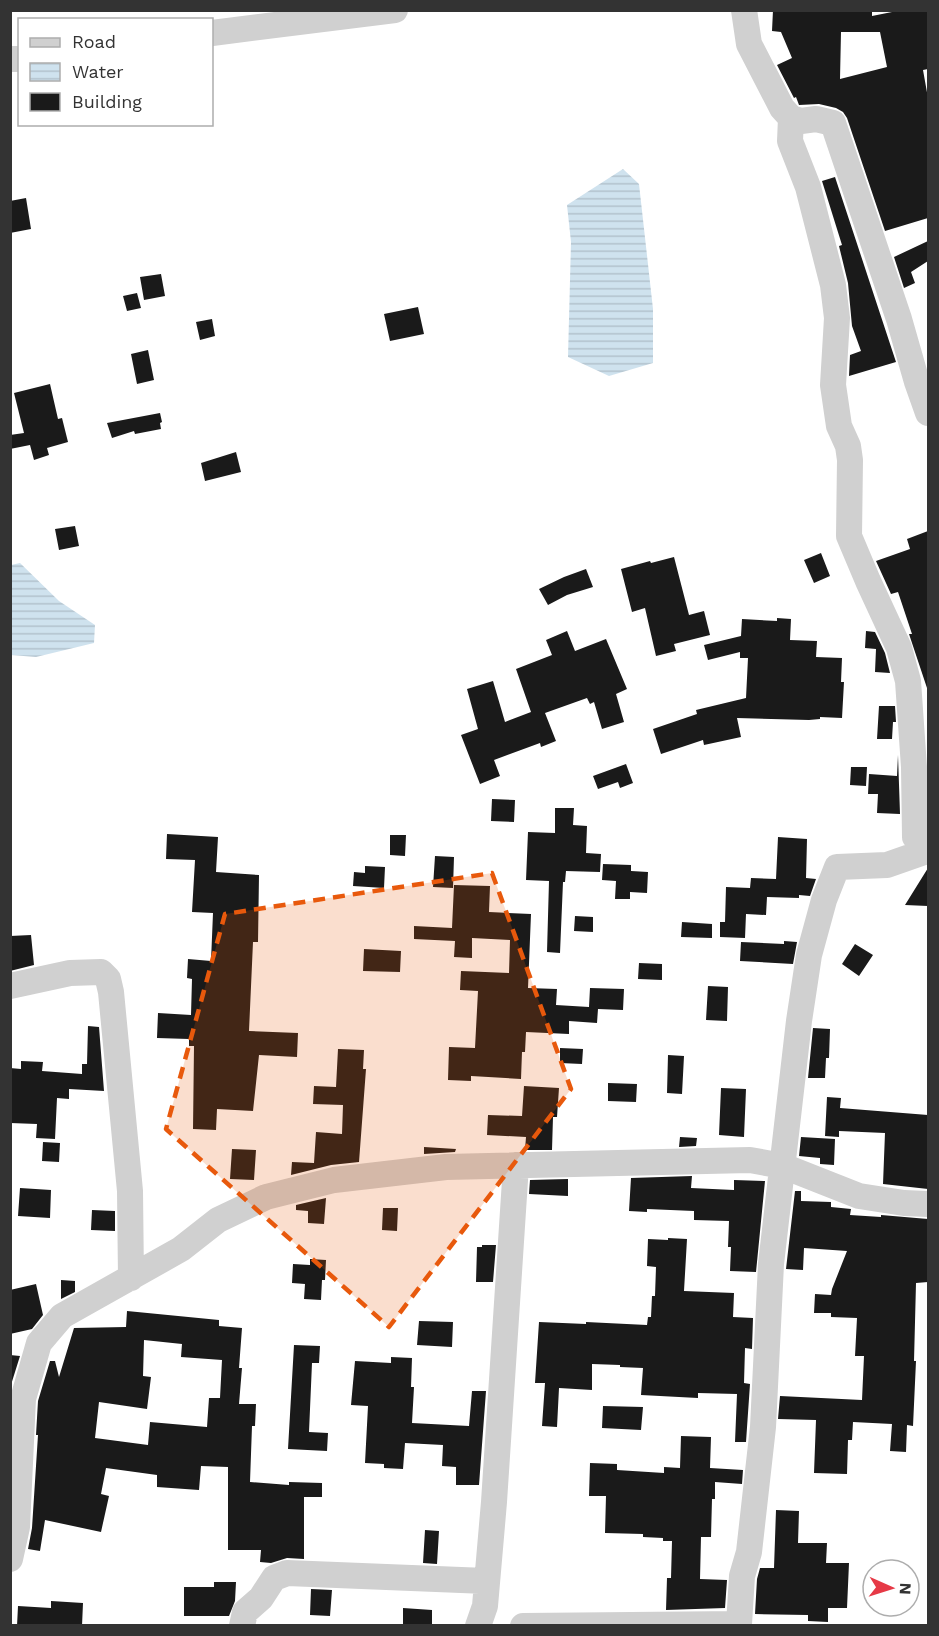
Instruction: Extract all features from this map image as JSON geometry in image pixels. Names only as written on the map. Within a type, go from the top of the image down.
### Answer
[{"type":"street","points":[[213,33],[395,10]]},
{"type":"street","points":[[744,10],[749,44],[782,108],[791,118],[801,121],[816,119],[833,123],[928,413]]},
{"type":"street","points":[[523,1626],[739,1624],[742,1576],[749,1552],[763,1428],[771,1264],[809,955],[824,900],[837,867],[887,865],[928,851],[915,837],[914,767],[908,681],[899,648],[849,536],[850,460],[848,446],[839,426],[833,385],[837,318],[833,285],[808,187],[790,141],[791,118]]},
{"type":"street","points":[[10,986],[70,973],[101,972],[108,979],[130,1191],[131,1278]]},
{"type":"street","points":[[10,1559],[14,1527],[16,1429],[39,1343],[62,1316],[181,1249],[218,1220],[266,1197],[334,1180],[446,1167],[750,1160],[783,1166],[860,1196],[904,1203],[928,1204]]},
{"type":"street","points":[[478,1626],[485,1606],[499,1436],[516,1165]]},
{"type":"street","points":[[242,1626],[245,1612],[261,1598],[274,1578],[287,1573],[486,1581]]},
{"type":"highlighted area","points":[[492,873],[571,1089],[389,1327],[166,1129],[225,914]]},
{"type":"water","points":[[623,169],[639,184],[653,309],[653,363],[609,376],[568,357],[571,242],[567,205]]},
{"type":"water","points":[[20,563],[59,601],[95,625],[94,643],[36,657],[11,655],[11,565]]},
{"type":"building","points":[[773,10],[872,10],[872,16],[902,10],[928,10],[928,69],[923,70],[928,98],[928,218],[885,231],[847,118],[836,108],[819,104],[799,105],[777,65],[792,58],[781,32],[772,31]],"holes":[[[841,32],[880,32],[887,67],[840,79]]]},
{"type":"building","points":[[835,177],[896,362],[849,376],[850,355],[861,351],[852,326],[848,283],[839,246],[842,245],[822,181]]},
{"type":"building","points":[[26,198],[31,229],[10,233],[10,201]]},
{"type":"building","points":[[928,241],[928,261],[911,272],[915,283],[904,288],[894,257]]},
{"type":"building","points":[[161,274],[165,296],[144,300],[140,277]]},
{"type":"building","points":[[137,293],[141,308],[127,311],[123,296]]},
{"type":"building","points":[[418,307],[424,334],[390,341],[384,314]]},
{"type":"building","points":[[212,319],[215,336],[200,340],[196,322]]},
{"type":"building","points":[[148,350],[154,380],[137,384],[131,354]]},
{"type":"building","points":[[50,384],[58,419],[62,418],[68,442],[47,448],[49,455],[34,460],[30,445],[10,449],[10,435],[24,433],[14,393]]},
{"type":"building","points":[[160,413],[161,429],[135,434],[134,431],[112,438],[107,423]]},
{"type":"building","points":[[236,452],[241,472],[205,481],[201,463]]},
{"type":"building","points":[[75,526],[79,546],[59,550],[55,529]]},
{"type":"building","points":[[928,531],[927,688],[898,592],[891,594],[876,561],[910,549],[907,539]]},
{"type":"building","points":[[821,553],[830,576],[814,583],[804,560]]},
{"type":"building","points":[[674,557],[689,615],[704,611],[710,635],[674,644],[676,651],[656,656],[645,608],[632,612],[621,569]]},
{"type":"building","points":[[586,569],[593,587],[567,595],[548,605],[539,589]]},
{"type":"building","points":[[777,618],[791,619],[790,640],[817,641],[816,657],[842,658],[841,682],[844,682],[842,718],[820,717],[820,719],[809,720],[737,718],[741,737],[704,745],[703,740],[661,754],[653,729],[697,714],[696,710],[746,698],[748,658],[740,658],[740,652],[708,660],[704,645],[741,636],[742,619],[777,621]]},
{"type":"building","points":[[567,631],[575,651],[606,639],[627,689],[616,694],[624,722],[602,729],[594,702],[590,704],[587,698],[545,713],[556,741],[541,747],[540,743],[494,760],[500,776],[480,784],[461,735],[478,729],[467,689],[493,681],[505,722],[531,712],[516,669],[552,655],[546,640]]},
{"type":"building","points":[[866,631],[875,632],[885,653],[890,673],[875,672],[876,649],[865,648]]},
{"type":"building","points":[[879,706],[895,706],[896,722],[893,722],[892,739],[877,739]]},
{"type":"building","points":[[898,755],[900,814],[877,813],[878,794],[868,794],[869,774],[897,776]]},
{"type":"building","points":[[626,764],[633,783],[620,788],[618,782],[598,789],[593,776]]},
{"type":"building","points":[[851,767],[867,767],[866,786],[850,785]]},
{"type":"building","points":[[492,799],[515,800],[514,822],[491,821]]},
{"type":"building","points":[[555,808],[574,808],[573,825],[587,826],[586,853],[601,854],[600,872],[566,871],[565,882],[563,882],[560,953],[547,952],[549,881],[526,880],[528,832],[555,833]]},
{"type":"building","points":[[167,834],[218,837],[216,872],[259,875],[258,942],[253,942],[249,1031],[298,1033],[297,1057],[259,1055],[253,1111],[217,1109],[216,1130],[193,1129],[194,1046],[189,1046],[189,1039],[157,1038],[158,1013],[191,1015],[192,979],[187,978],[188,959],[211,961],[213,913],[192,912],[195,860],[166,859]]},
{"type":"building","points":[[390,835],[406,835],[405,856],[390,855]]},
{"type":"building","points":[[778,837],[807,839],[806,878],[816,879],[810,896],[767,897],[766,915],[746,914],[745,938],[720,937],[720,922],[725,922],[726,887],[750,888],[751,878],[776,879]]},
{"type":"building","points":[[435,856],[454,857],[453,888],[433,887]]},
{"type":"building","points":[[603,864],[631,865],[631,871],[648,872],[647,893],[630,892],[630,899],[615,899],[616,881],[602,880]]},
{"type":"building","points":[[365,866],[385,867],[384,888],[353,886],[354,872],[365,873]]},
{"type":"building","points":[[928,868],[928,906],[905,905]]},
{"type":"building","points":[[454,885],[490,886],[489,912],[531,914],[528,988],[557,989],[556,1005],[589,1007],[590,988],[624,989],[623,1010],[598,1009],[597,1023],[569,1021],[569,1034],[526,1032],[525,1052],[522,1052],[521,1079],[471,1076],[471,1081],[448,1080],[449,1047],[475,1048],[478,991],[460,990],[461,971],[509,973],[510,940],[472,938],[472,958],[454,957],[455,941],[414,939],[414,926],[452,928]]},
{"type":"building","points":[[575,916],[593,917],[593,932],[574,931]]},
{"type":"building","points":[[682,922],[712,924],[712,938],[681,937]]},
{"type":"building","points":[[31,935],[34,965],[10,971],[10,936]]},
{"type":"building","points":[[784,941],[797,942],[793,964],[740,961],[741,942],[784,944]]},
{"type":"building","points":[[855,944],[873,955],[859,976],[842,964]]},
{"type":"building","points":[[364,949],[401,951],[400,972],[363,971]]},
{"type":"building","points":[[639,963],[662,964],[662,980],[638,979]]},
{"type":"building","points":[[708,986],[728,987],[727,1021],[706,1020]]},
{"type":"building","points":[[88,1026],[99,1027],[104,1091],[69,1089],[69,1099],[57,1098],[55,1139],[36,1138],[37,1124],[10,1123],[10,1068],[21,1069],[21,1061],[43,1062],[42,1071],[82,1074],[82,1064],[87,1064]]},
{"type":"building","points":[[813,1028],[830,1029],[829,1058],[826,1058],[825,1078],[808,1078]]},
{"type":"building","points":[[560,1048],[583,1049],[582,1064],[560,1063]]},
{"type":"building","points":[[338,1049],[364,1050],[363,1069],[366,1069],[359,1162],[331,1165],[291,1175],[292,1162],[314,1163],[316,1132],[342,1134],[343,1105],[313,1104],[314,1086],[336,1087]]},
{"type":"building","points":[[668,1055],[684,1056],[682,1094],[667,1093]]},
{"type":"building","points":[[608,1083],[637,1084],[636,1102],[608,1101]]},
{"type":"building","points":[[524,1086],[559,1088],[557,1117],[553,1117],[552,1150],[525,1150],[526,1137],[487,1135],[488,1115],[522,1116]]},
{"type":"building","points":[[721,1088],[746,1089],[744,1137],[719,1135]]},
{"type":"building","points":[[827,1097],[841,1098],[840,1108],[928,1115],[928,1189],[883,1184],[885,1133],[839,1131],[839,1137],[825,1136]]},
{"type":"building","points":[[680,1137],[697,1138],[696,1146],[679,1147]]},
{"type":"building","points":[[801,1137],[835,1139],[834,1165],[820,1164],[820,1158],[799,1156]]},
{"type":"building","points":[[43,1142],[60,1143],[59,1162],[42,1161]]},
{"type":"building","points":[[424,1147],[456,1149],[455,1152],[424,1154]]},
{"type":"building","points":[[232,1149],[256,1150],[254,1180],[230,1179]]},
{"type":"building","points":[[692,1176],[691,1188],[734,1190],[734,1180],[765,1181],[756,1272],[730,1271],[729,1221],[694,1220],[694,1211],[647,1209],[647,1212],[629,1211],[631,1178]]},
{"type":"building","points":[[568,1179],[568,1196],[529,1194],[530,1180]]},
{"type":"building","points":[[20,1188],[51,1190],[50,1218],[18,1216]]},
{"type":"building","points":[[795,1191],[801,1191],[801,1201],[831,1202],[831,1207],[851,1209],[850,1215],[928,1219],[928,1282],[916,1283],[913,1426],[907,1425],[906,1452],[890,1451],[892,1424],[853,1422],[852,1440],[848,1440],[847,1474],[814,1473],[816,1420],[778,1419],[780,1396],[862,1400],[864,1356],[855,1356],[857,1318],[831,1317],[831,1313],[814,1313],[815,1294],[831,1295],[847,1251],[804,1248],[803,1270],[786,1269]]},
{"type":"building","points":[[326,1198],[324,1224],[308,1223],[308,1211],[296,1210],[296,1205]]},
{"type":"building","points":[[383,1208],[398,1208],[397,1231],[382,1230]]},
{"type":"building","points":[[92,1210],[115,1211],[115,1231],[91,1230]]},
{"type":"building","points":[[668,1238],[687,1239],[684,1291],[734,1293],[733,1317],[753,1318],[752,1349],[745,1348],[744,1383],[750,1384],[746,1442],[735,1442],[737,1394],[698,1393],[698,1398],[641,1395],[643,1368],[620,1367],[620,1365],[592,1364],[592,1390],[559,1388],[557,1427],[542,1426],[545,1383],[535,1383],[539,1322],[647,1325],[648,1317],[651,1317],[652,1296],[655,1296],[656,1267],[647,1266],[648,1239],[668,1240]]},
{"type":"building","points":[[482,1245],[496,1245],[493,1282],[476,1282],[477,1247],[482,1247]]},
{"type":"building","points":[[310,1259],[326,1260],[321,1300],[304,1299],[305,1284],[292,1283],[293,1264],[310,1265]]},
{"type":"building","points":[[61,1280],[75,1281],[75,1292],[61,1299]]},
{"type":"building","points":[[36,1284],[43,1315],[32,1329],[10,1334],[10,1290]]},
{"type":"building","points":[[127,1311],[219,1320],[219,1326],[242,1328],[239,1404],[256,1404],[255,1426],[252,1426],[250,1482],[289,1485],[289,1482],[322,1483],[322,1497],[304,1497],[304,1559],[287,1558],[271,1563],[260,1562],[261,1550],[228,1550],[228,1467],[201,1466],[199,1490],[157,1487],[157,1475],[106,1468],[101,1494],[109,1496],[101,1532],[45,1520],[40,1551],[28,1549],[32,1528],[38,1401],[50,1361],[55,1361],[59,1377],[74,1328],[126,1327]],"holes":[[[144,1340],[182,1344],[181,1357],[222,1360],[220,1398],[209,1398],[207,1427],[150,1422],[148,1445],[95,1438],[99,1402],[147,1409],[151,1377],[143,1376]]]},
{"type":"building","points":[[419,1321],[453,1322],[452,1347],[417,1345]]},
{"type":"building","points":[[294,1345],[320,1346],[319,1363],[312,1363],[309,1432],[328,1433],[327,1451],[288,1449]]},
{"type":"building","points":[[10,1355],[20,1356],[10,1388]]},
{"type":"building","points":[[391,1357],[412,1358],[411,1387],[414,1387],[412,1423],[469,1426],[472,1391],[486,1391],[479,1485],[456,1485],[456,1467],[442,1466],[443,1445],[405,1443],[403,1469],[384,1468],[384,1464],[365,1463],[368,1406],[351,1405],[355,1361],[391,1363]]},
{"type":"building","points":[[603,1406],[643,1407],[641,1430],[602,1428]]},
{"type":"building","points":[[681,1436],[711,1437],[710,1468],[743,1470],[742,1484],[715,1482],[711,1537],[701,1537],[700,1579],[727,1580],[725,1608],[666,1610],[667,1578],[671,1578],[672,1541],[643,1537],[643,1534],[605,1533],[606,1496],[589,1496],[590,1463],[617,1464],[617,1470],[664,1473],[664,1467],[680,1468]]},
{"type":"building","points":[[776,1510],[799,1511],[798,1543],[827,1543],[826,1563],[849,1563],[847,1608],[828,1608],[828,1622],[808,1621],[808,1615],[755,1614],[760,1568],[774,1568]]},
{"type":"building","points":[[425,1530],[439,1531],[437,1564],[423,1563]]},
{"type":"building","points":[[214,1582],[236,1582],[235,1601],[229,1616],[184,1616],[184,1587],[214,1587]]},
{"type":"building","points":[[311,1589],[332,1590],[330,1616],[310,1615]]},
{"type":"building","points":[[51,1601],[83,1603],[82,1626],[17,1626],[18,1606],[51,1608]]},
{"type":"building","points":[[403,1608],[432,1610],[432,1626],[403,1626]]}]
